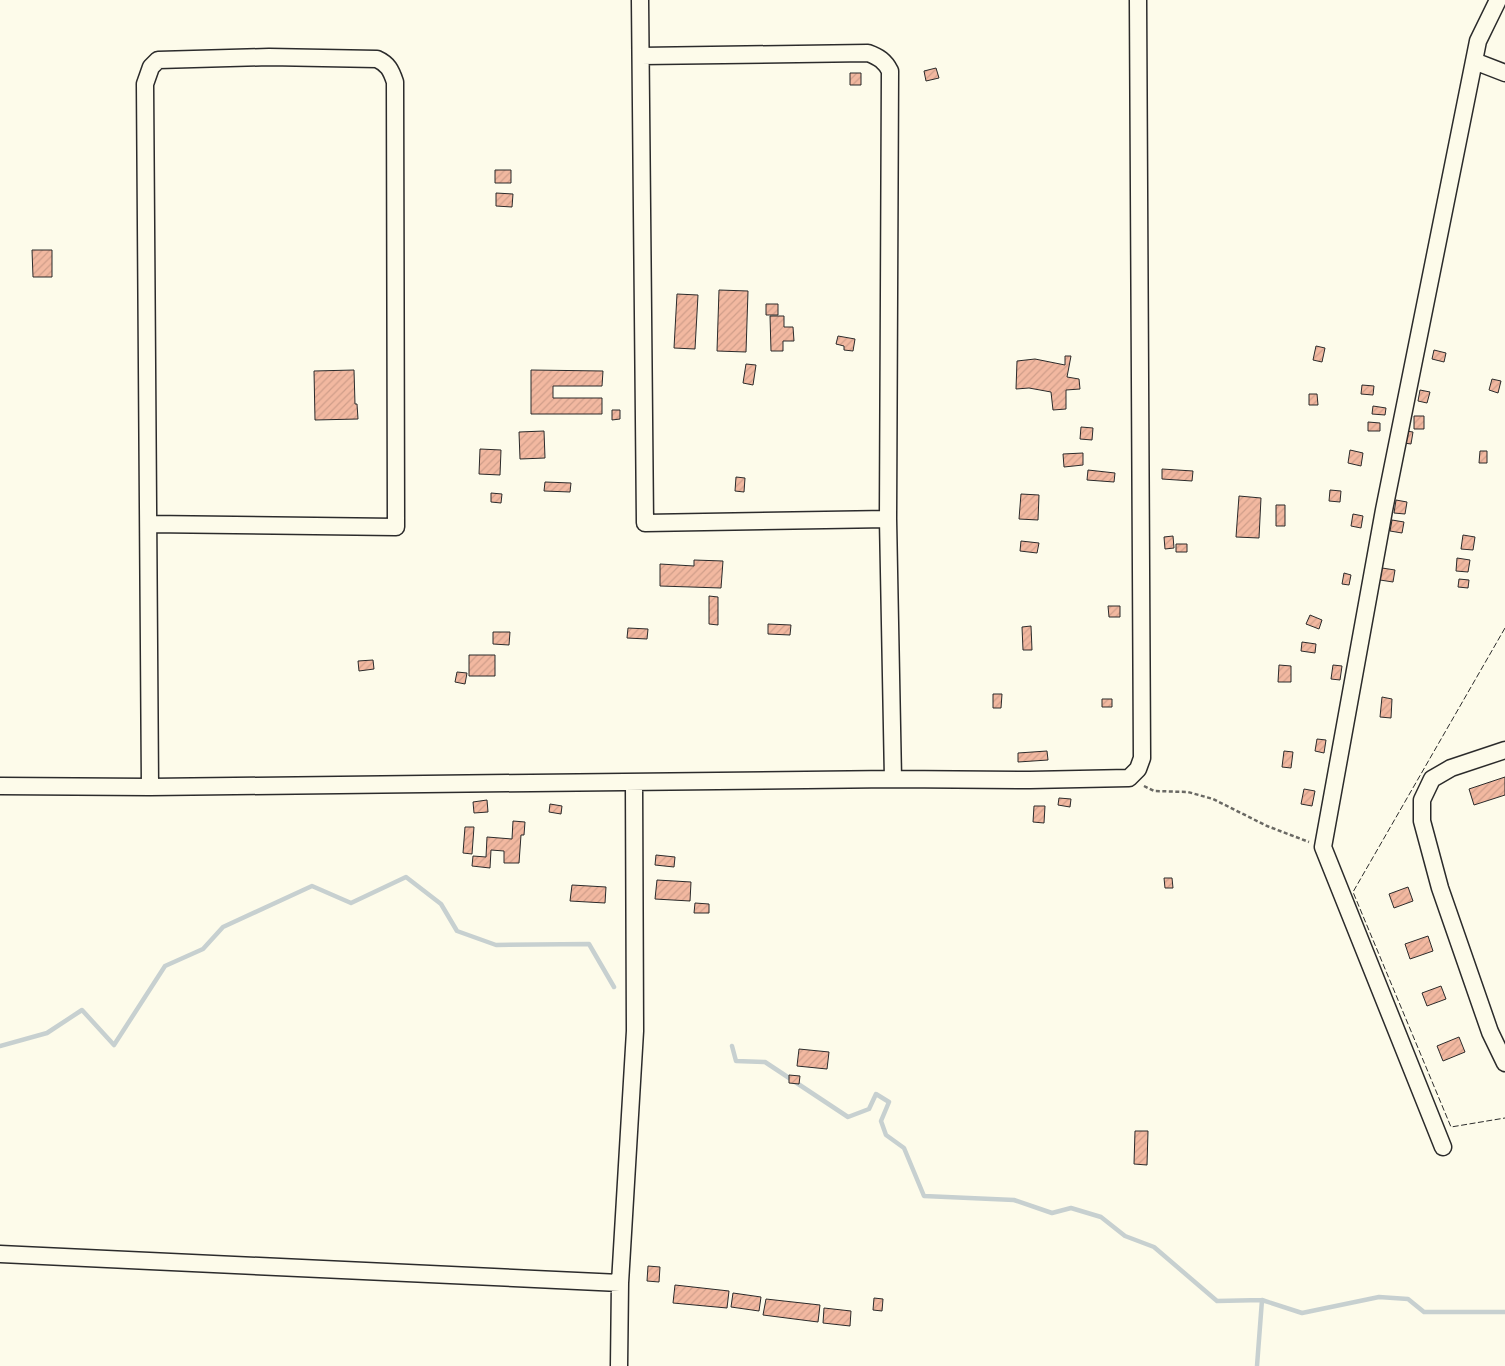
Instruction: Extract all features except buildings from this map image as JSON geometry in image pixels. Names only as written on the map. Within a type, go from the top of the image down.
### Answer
[{"type":"street","points":[[640,0],[645,523],[888,519]]},
{"type":"street","points":[[0,786],[1129,778],[1138,770],[1142,758],[1138,0]]},
{"type":"street","points":[[1443,1147],[1323,847],[1386,500],[1478,41],[1498,0]]},
{"type":"street","points":[[641,56],[868,53],[878,56],[886,63],[890,71],[888,519],[893,779]]},
{"type":"street","points":[[149,524],[396,528],[394,82],[392,72],[386,63],[377,59],[269,57],[158,60],[148,74],[145,94],[150,786]]},
{"type":"street","points":[[1474,61],[1505,74]]},
{"type":"street","points":[[1505,750],[1451,768],[1432,779],[1422,800],[1422,821],[1443,897],[1490,1032],[1505,1063]]},
{"type":"street","points":[[619,1366],[620,1283],[635,1031],[634,782]]},
{"type":"street","points":[[0,1254],[620,1283]]},
{"type":"path","points":[[1129,778],[1154,791],[1188,792],[1213,799],[1267,826],[1323,847]]},
{"type":"waterway","points":[[0,1046],[47,1033],[82,1010],[114,1045],[165,966],[203,949],[223,927],[312,886],[351,903],[406,877],[441,904],[457,931],[496,945],[589,944],[614,987]]},
{"type":"waterway","points":[[732,1046],[736,1061],[765,1062],[848,1117],[869,1109],[876,1094],[889,1102],[881,1121],[886,1135],[904,1148],[924,1196],[1014,1200],[1052,1213],[1071,1208],[1101,1217],[1125,1236],[1154,1247],[1217,1301],[1262,1300],[1302,1313],[1379,1297],[1408,1299],[1424,1312],[1505,1312]]},
{"type":"waterway","points":[[1257,1366],[1262,1300]]},
{"type":"fence","points":[[1505,628],[1353,892],[1451,1127],[1505,1118]]}]
